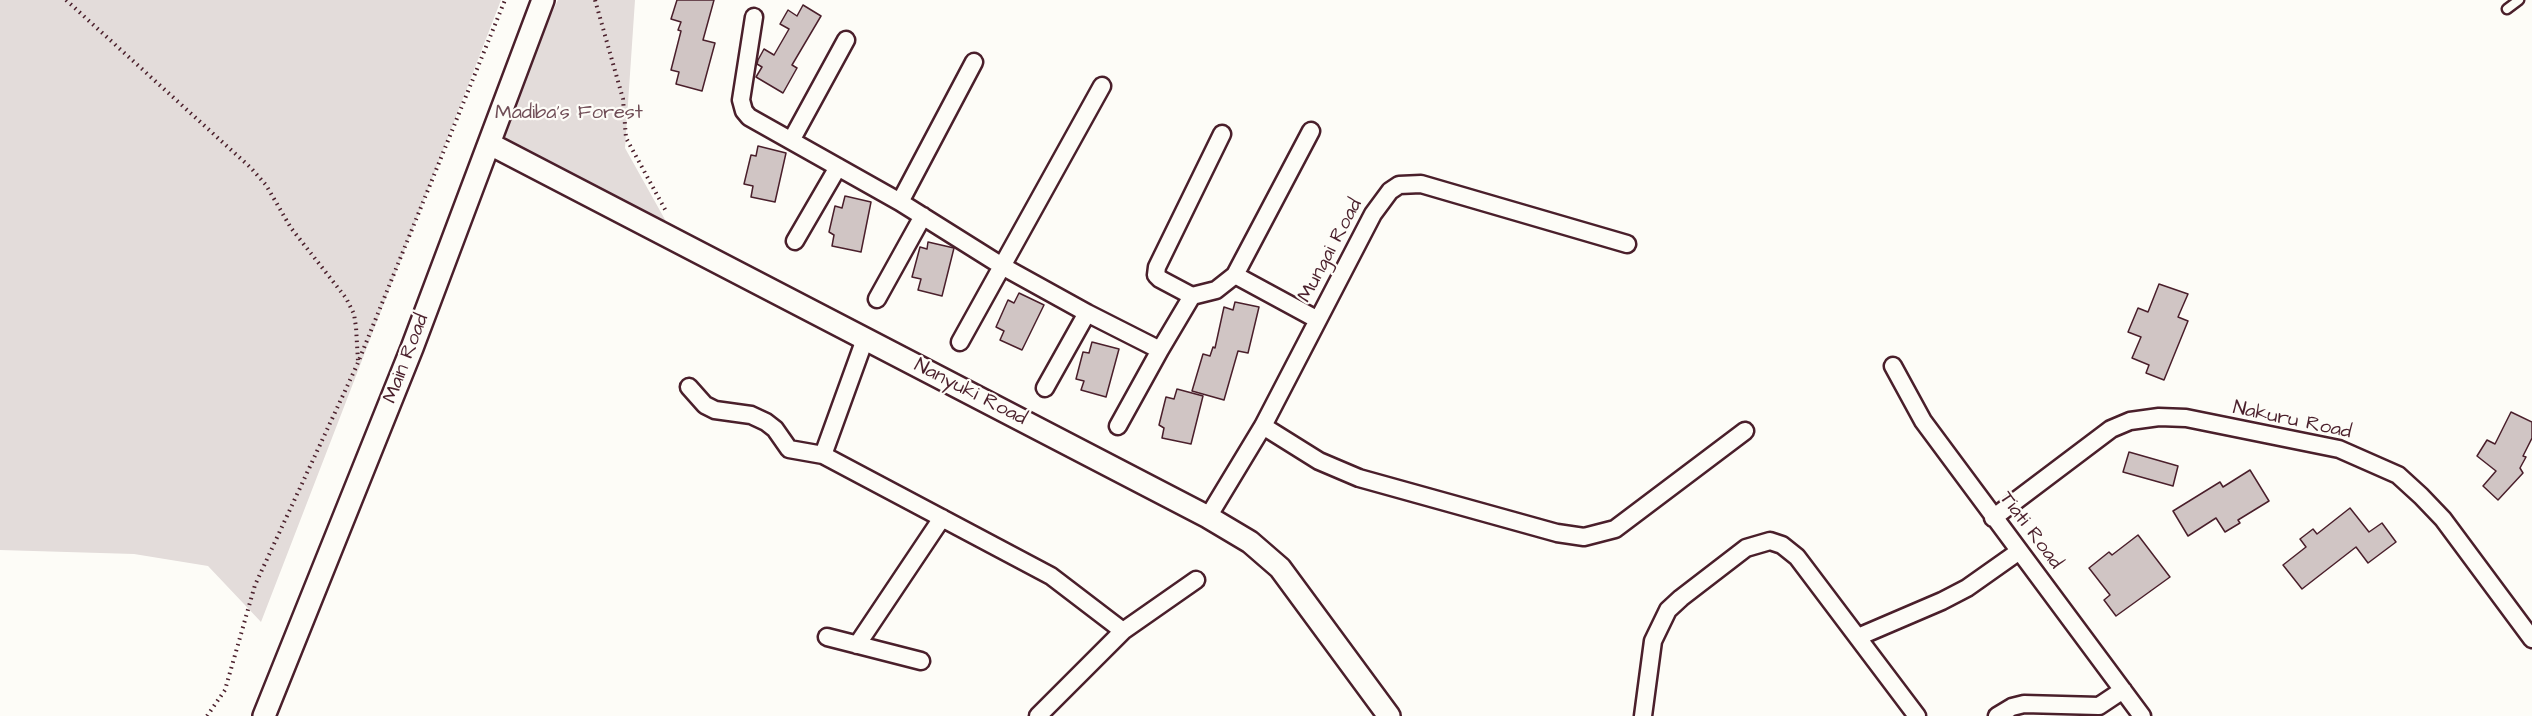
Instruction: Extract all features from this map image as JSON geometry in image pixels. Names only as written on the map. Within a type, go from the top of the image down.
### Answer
[{"type":"street","name":"Main Road","points":[[264,716],[403,370],[543,0]]},
{"type":"street","points":[[754,17],[741,105],[749,117],[792,139],[900,202],[1002,266],[1160,350]]},
{"type":"street","points":[[792,139],[846,40]]},
{"type":"street","points":[[900,202],[974,62]]},
{"type":"street","points":[[960,342],[1102,86]]},
{"type":"street","points":[[1222,134],[1159,258],[1157,267],[1156,275],[1160,279],[1192,296],[1216,290],[1235,275],[1311,131]]},
{"type":"street","name":"Nanyuki Road","points":[[490,144],[1208,517],[1250,542],[1280,568],[1389,716]]},
{"type":"street","points":[[795,241],[838,167]]},
{"type":"street","name":"Mungai Road","points":[[1208,517],[1263,426],[1373,214],[1390,191],[1399,185],[1421,184],[1627,244]]},
{"type":"street","points":[[877,299],[923,216]]},
{"type":"street","points":[[1235,275],[1318,320]]},
{"type":"street","points":[[1118,426],[1192,296]]},
{"type":"street","points":[[1045,388],[1087,313]]},
{"type":"street","points":[[823,455],[865,339]]},
{"type":"street","name":"Tiati Road","points":[[1893,366],[1923,421],[2018,552],[2142,716]]},
{"type":"street","points":[[689,387],[696,397],[716,410],[751,415],[766,422],[775,429],[789,449],[823,455],[1051,576],[1123,631]]},
{"type":"street","name":"Nakuru Road","points":[[1994,518],[2111,429],[2130,421],[2159,417],[2186,418],[2339,449],[2398,475],[2406,482],[2443,519],[2532,639]]},
{"type":"street","points":[[1263,426],[1319,461],[1359,478],[1557,533],[1584,537],[1615,529],[1745,431]]},
{"type":"street","points":[[857,645],[942,518]]},
{"type":"street","points":[[1643,716],[1653,640],[1668,610],[1746,548],[1770,541],[1782,545],[1797,557],[1917,716]]},
{"type":"street","points":[[1858,636],[1942,601],[1966,588],[2018,552]]},
{"type":"street","points":[[1038,716],[1123,631],[1196,580]]},
{"type":"street","points":[[827,638],[921,661]]},
{"type":"street","points":[[1997,716],[2012,707],[2024,704],[2099,706],[2123,690]]},
{"type":"lane","points":[[2507,9],[2519,0]]},
{"type":"path","points":[[66,0],[251,168],[266,185],[291,228],[346,298],[354,314],[357,365]]},
{"type":"path","points":[[207,716],[225,690],[255,585],[357,365],[505,0]]},
{"type":"path","points":[[595,0],[623,99],[626,138],[668,215]]},
{"type":"green space","points":[[0,0],[501,0],[261,622],[208,566],[134,554],[0,550]]},
{"type":"green space","name":"Madiba's Forest","points":[[558,0],[635,0],[625,148],[668,225],[513,151],[503,137],[503,118]]},
{"type":"building","points":[[677,0],[714,0],[703,40],[715,43],[702,91],[676,84],[679,72],[671,70],[681,31],[678,30],[681,22],[671,19]]},
{"type":"building","points":[[803,5],[821,16],[792,65],[797,68],[783,93],[756,77],[762,67],[757,64],[764,49],[774,55],[789,29],[780,24],[788,10],[797,16]]},
{"type":"building","points":[[758,146],[786,153],[775,202],[751,197],[753,186],[744,184],[751,155],[756,156]]},
{"type":"building","points":[[845,196],[871,202],[861,252],[832,246],[834,235],[829,232],[835,206],[842,208]]},
{"type":"building","points":[[928,242],[954,248],[942,296],[918,290],[921,279],[912,277],[920,247],[927,249]]},
{"type":"building","points":[[2159,284],[2188,294],[2178,317],[2188,321],[2164,380],[2146,373],[2149,365],[2132,358],[2141,337],[2128,332],[2138,308],[2148,312]]},
{"type":"building","points":[[1019,293],[1044,305],[1022,350],[1000,340],[1004,331],[996,327],[1008,300],[1014,303]]},
{"type":"building","points":[[1235,302],[1259,307],[1248,353],[1238,351],[1224,400],[1192,391],[1203,354],[1210,356],[1213,347],[1215,348],[1224,307],[1233,310]]},
{"type":"building","points":[[1092,342],[1119,349],[1106,397],[1081,390],[1084,381],[1076,379],[1083,352],[1089,353]]},
{"type":"building","points":[[1177,389],[1203,396],[1191,444],[1162,438],[1164,428],[1159,425],[1166,397],[1174,399]]},
{"type":"building","points":[[2511,412],[2532,422],[2532,438],[2523,456],[2526,457],[2520,468],[2523,473],[2498,500],[2483,486],[2496,471],[2477,456],[2487,440],[2495,444]]},
{"type":"building","points":[[2129,452],[2178,466],[2173,486],[2123,472]]},
{"type":"building","points":[[2250,470],[2269,501],[2238,520],[2240,523],[2225,532],[2216,518],[2188,536],[2173,511],[2220,482],[2223,487]]},
{"type":"building","points":[[2350,508],[2369,532],[2382,523],[2396,542],[2368,563],[2356,547],[2302,589],[2283,565],[2306,547],[2300,539],[2313,529],[2317,534]]},
{"type":"building","points":[[2138,535],[2170,577],[2116,616],[2104,600],[2110,595],[2089,568],[2109,552],[2112,555]]}]
